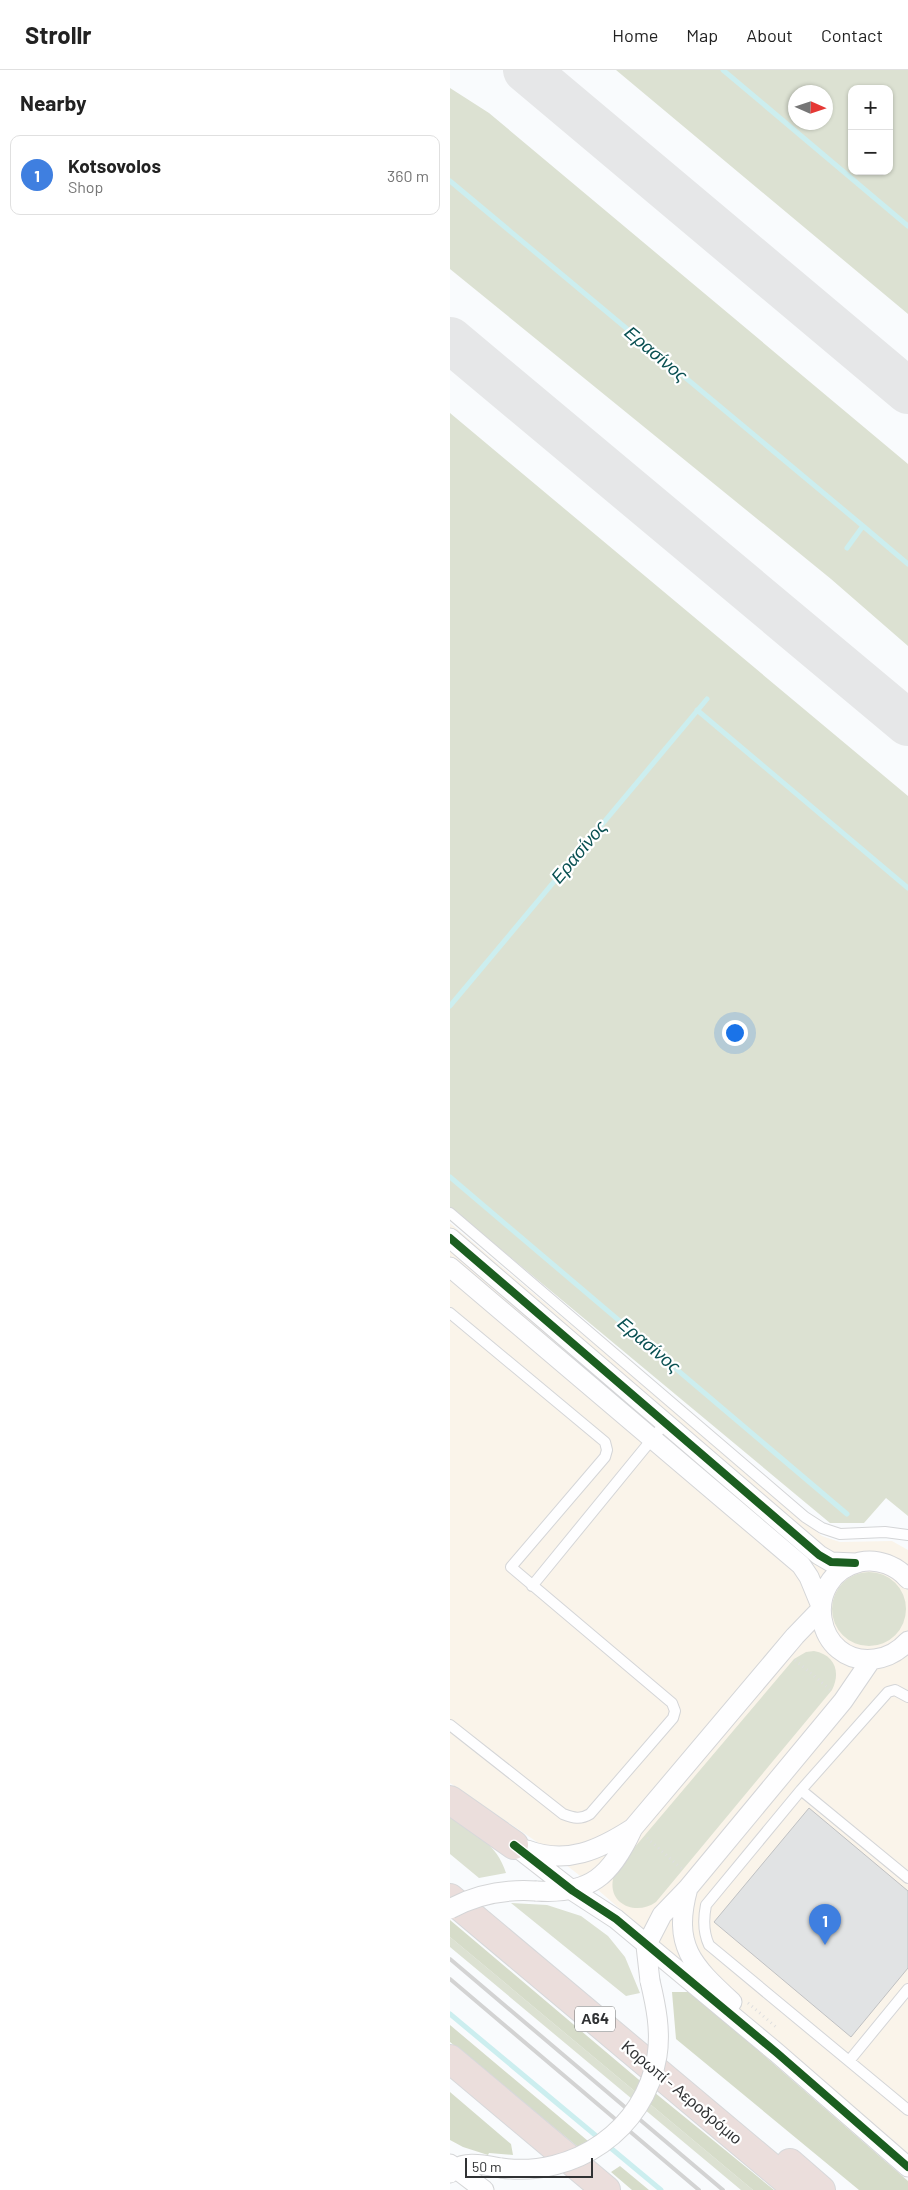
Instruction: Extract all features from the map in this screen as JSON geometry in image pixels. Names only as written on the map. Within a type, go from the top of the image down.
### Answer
[{"type":"highway","points":[[450,1800],[514,1845]]},
{"type":"highway","name":"Κορωπί - Αεροδρόμιο","points":[[450,1898],[798,2190]]},
{"type":"highway","points":[[450,2060],[606,2190]]},
{"type":"highway","points":[[719,2123],[776,2152],[821,2190]]},
{"type":"street","points":[[450,1238],[819,1555],[831,1562],[855,1563],[874,1561],[892,1566],[905,1575]]},
{"type":"street","points":[[450,1267],[800,1565],[809,1577],[821,1608],[823,1626],[836,1646],[848,1655],[908,1662]]},
{"type":"street","points":[[450,1909],[488,1894],[520,1890],[573,1891],[590,1883],[612,1866],[795,1636],[821,1608],[826,1587],[832,1579],[838,1572],[855,1563]]},
{"type":"street","points":[[452,2168],[472,2164],[517,2171],[537,2170],[574,2160],[607,2140],[635,2112],[648,2088],[657,2056],[658,2023],[646,1946],[662,1915],[685,1879],[880,1658],[896,1652],[908,1641]]},
{"type":"street","points":[[514,1845],[542,1856],[568,1856],[590,1852],[639,1832]]},
{"type":"street","points":[[514,1845],[573,1891],[616,1919],[646,1946],[777,2053],[908,2167]]},
{"type":"street","points":[[685,1879],[683,1924],[686,1948],[690,1958],[697,1969],[768,2035],[777,2053]]},
{"type":"street","points":[[452,2168],[484,2190]]},
{"type":"lane","points":[[450,1213],[816,1524],[840,1534],[885,1532],[908,1535]]},
{"type":"lane","points":[[450,1248],[462,1256],[472,1256]]},
{"type":"lane","points":[[450,1313],[605,1442],[607,1450],[605,1457],[511,1567],[672,1703],[675,1711],[673,1718],[590,1814],[583,1818],[575,1819],[563,1814],[450,1725]]},
{"type":"lane","points":[[532,1586],[666,1422]]},
{"type":"lane","points":[[908,1697],[895,1690],[888,1692],[801,1790],[706,1905],[703,1917],[704,1935],[709,1945],[908,2110]]},
{"type":"lane","points":[[801,1790],[908,1878]]},
{"type":"lane","points":[[849,2060],[908,1989]]},
{"type":"path","points":[[793,1658],[832,1692]]},
{"type":"path","points":[[639,1832],[685,1879]]},
{"type":"path","points":[[744,1999],[780,2030]]},
{"type":"shaded area","points":[[450,1223],[822,1536],[840,1542],[892,1541],[908,1550],[908,2158],[598,1890],[537,1842],[450,1783]]},
{"type":"green space","points":[[616,70],[908,70],[908,314]]},
{"type":"green space","points":[[450,88],[489,113],[908,464],[908,646],[831,579],[450,269]]},
{"type":"green space","points":[[450,413],[908,796],[908,1516],[886,1498],[864,1523],[830,1523],[450,1207]]},
{"type":"green space","points":[[869,1572],[890,1578],[900,1588],[906,1609],[900,1630],[890,1640],[869,1646],[848,1640],[838,1630],[832,1609],[838,1588],[848,1578]]},
{"type":"green space","points":[[814,1651],[827,1656],[834,1665],[836,1677],[832,1690],[656,1902],[641,1908],[633,1908],[619,1901],[615,1896],[613,1879],[623,1861],[794,1659],[806,1652]]},
{"type":"green space","points":[[450,1816],[476,1833],[491,1846],[506,1873],[479,1878],[450,1854]]},
{"type":"green space","points":[[511,1903],[547,1905],[581,1916],[608,1936],[625,1957],[640,1993],[626,1996]]},
{"type":"green space","points":[[450,1920],[638,2079],[774,2190],[753,2190],[450,1937]]},
{"type":"green space","points":[[450,1937],[753,2190],[741,2190],[450,1947]]},
{"type":"green space","points":[[672,1992],[691,1992],[908,2181],[908,2190],[859,2190],[676,2039]]},
{"type":"green space","points":[[450,2025],[588,2141],[578,2147],[450,2042]]},
{"type":"green space","points":[[450,2092],[511,2144],[513,2155],[489,2153],[488,2155],[463,2147],[450,2140]]},
{"type":"green space","points":[[620,2166],[649,2190],[632,2190],[611,2172]]},
{"type":"building","points":[[809,1808],[908,1891],[908,1968],[851,2037],[714,1922]]},
{"type":"waterway","points":[[723,70],[908,226]]},
{"type":"waterway","name":"Ερασίνος","points":[[450,181],[863,526]]},
{"type":"waterway","points":[[847,548],[863,526],[908,564]]},
{"type":"waterway","name":"Ερασίνος","points":[[450,1006],[707,699]]},
{"type":"waterway","points":[[697,710],[908,888]]},
{"type":"waterway","name":"Ερασίνος","points":[[450,1177],[847,1514]]},
{"type":"waterway","points":[[450,2014],[661,2190]]},
{"type":"taxiway","points":[[526,70],[908,391]]},
{"type":"taxiway","points":[[450,340],[908,723]]},
{"type":"railway","points":[[450,1959],[723,2190]]},
{"type":"railway","points":[[450,1979],[699,2190]]},
{"type":"cycle path","points":[[450,1238],[819,1555],[831,1562],[855,1563]]},
{"type":"cycle path","points":[[514,1845],[573,1891],[616,1919],[777,2053],[908,2167]]},
{"type":"place","name":"Kotsovolos","points":[[825,1945]]}]
